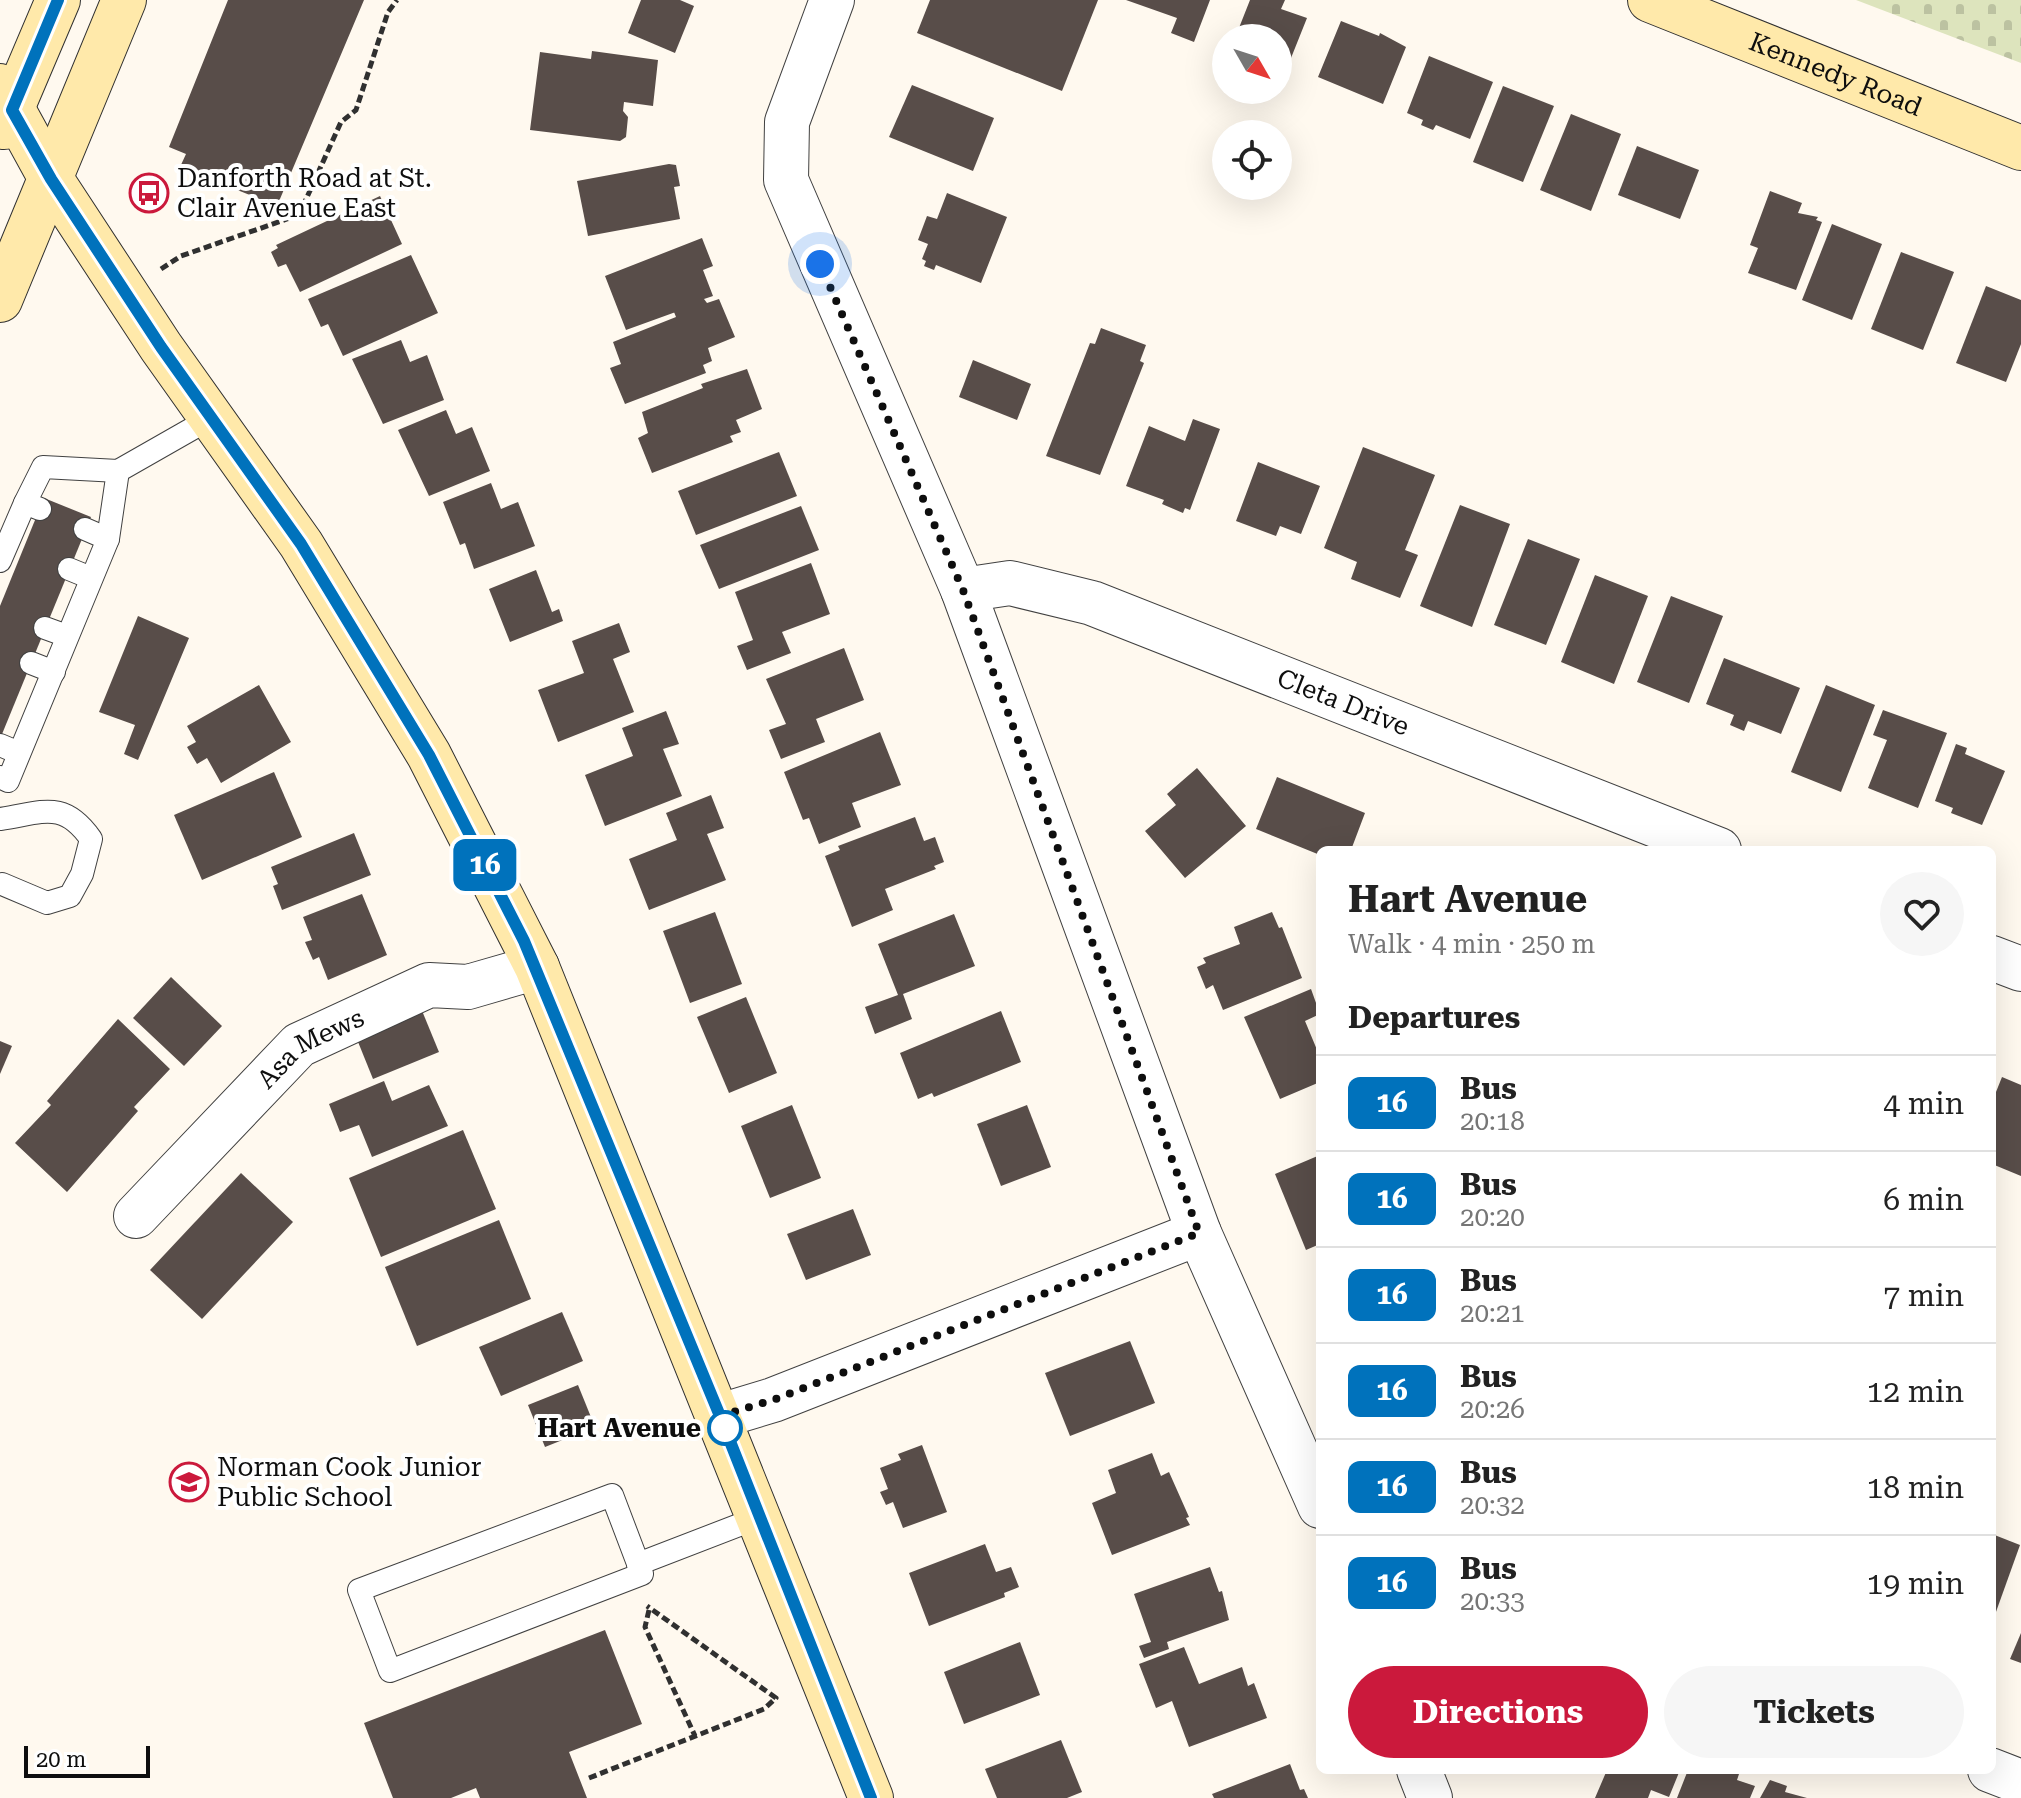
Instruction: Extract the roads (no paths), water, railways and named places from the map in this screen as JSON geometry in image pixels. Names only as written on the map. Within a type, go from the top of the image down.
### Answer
[{"type":"main road","points":[[58,0],[4,111],[211,418],[301,544],[429,755],[537,967],[871,1798]]},
{"type":"main road","points":[[0,300],[124,0]]},
{"type":"main road","name":"Kennedy Road","points":[[1650,0],[2021,148]]},
{"type":"street","points":[[832,0],[787,122],[786,180],[963,590],[1199,1233],[1316,1497]]},
{"type":"street","name":"Cleta Drive","points":[[963,590],[1010,583],[1092,603],[1709,846]]},
{"type":"street","points":[[1996,960],[2021,969]]},
{"type":"street","name":"Asa Mews","points":[[136,1216],[299,1045],[429,985],[468,987],[537,967]]},
{"type":"street","points":[[720,1416],[773,1400],[1199,1233]]},
{"type":"street","points":[[1996,1772],[2021,1782]]},
{"type":"street","points":[[1421,1774],[1430,1798]]},
{"type":"lane","points":[[10,552],[32,506],[43,467],[118,471],[211,418]]},
{"type":"lane","points":[[0,777],[8,781],[10,749],[36,711],[108,539],[118,471]]},
{"type":"lane","points":[[85,529],[108,539]]},
{"type":"lane","points":[[69,569],[91,578]]},
{"type":"lane","points":[[45,628],[67,636]]},
{"type":"lane","points":[[31,663],[54,672]]},
{"type":"lane","points":[[15,702],[36,711]]},
{"type":"lane","points":[[0,819],[58,810],[77,819],[91,839],[82,874],[70,896],[47,903],[2,884]]},
{"type":"lane","points":[[637,1570],[612,1495],[359,1590],[390,1671],[637,1570],[760,1517]]},
{"type":"place","name":"Danforth Road at St. Clair Avenue East","points":[[149,193]]},
{"type":"place","name":"Hart Avenue","points":[[725,1428]]},
{"type":"place","name":"Norman Cook Junior Public School","points":[[189,1482]]}]
